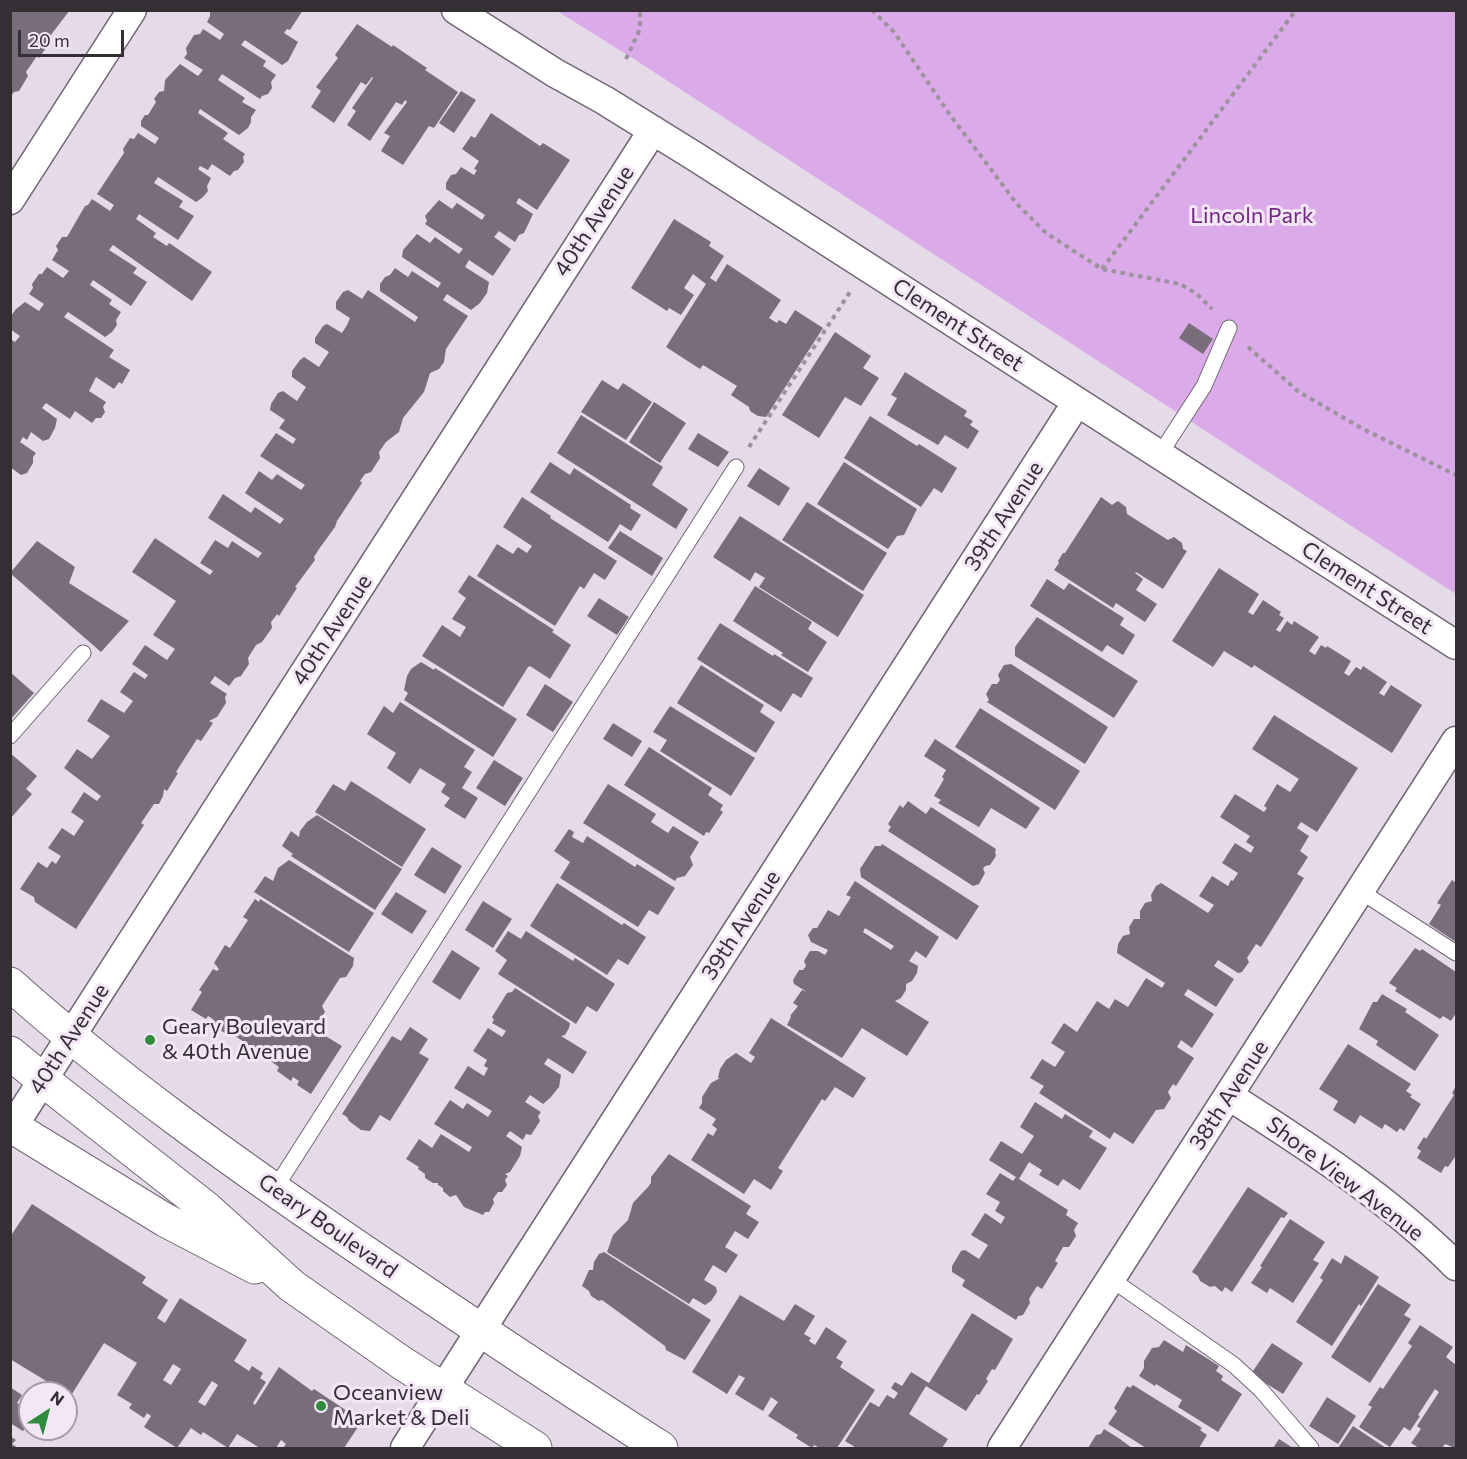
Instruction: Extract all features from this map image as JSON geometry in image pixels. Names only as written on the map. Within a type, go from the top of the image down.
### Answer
[{"type":"main road","name":"Geary Boulevard","points":[[10,984],[71,1037],[159,1106],[274,1190],[480,1331],[661,1449]]},
{"type":"main road","points":[[10,1053],[206,1208],[292,1286]]},
{"type":"main road","points":[[12,1129],[155,1215],[292,1286],[535,1449]]},
{"type":"street","points":[[10,200],[132,10]]},
{"type":"street","name":"Clement Street","points":[[456,10],[555,73],[653,130],[1456,645]]},
{"type":"street","name":"40th Avenue","points":[[12,1129],[653,130]]},
{"type":"street","name":"39th Avenue","points":[[405,1449],[1077,402]]},
{"type":"street","name":"38th Avenue","points":[[1002,1449],[1456,741]]},
{"type":"street","name":"Shore View Avenue","points":[[1229,1096],[1324,1158],[1365,1188],[1409,1222],[1456,1266]]},
{"type":"lane","points":[[1160,454],[1204,386],[1229,328]]},
{"type":"lane","points":[[274,1190],[736,467]]},
{"type":"lane","points":[[10,736],[83,653]]},
{"type":"lane","points":[[1360,891],[1456,953]]},
{"type":"lane","points":[[1111,1280],[1234,1365],[1261,1390],[1311,1449]]},
{"type":"path","points":[[626,59],[640,29],[640,10]]},
{"type":"path","points":[[872,10],[894,32],[950,115],[1017,204],[1046,233],[1102,269],[1180,284],[1197,294],[1229,328],[1299,392],[1363,429],[1456,475]]},
{"type":"path","points":[[1102,269],[1296,10]]},
{"type":"path","points":[[736,467],[866,266]]},
{"type":"green space","name":"Lincoln Park","points":[[557,11],[1456,11],[1456,594],[634,59]]},
{"type":"building","points":[[10,10],[70,10],[47,40],[50,42],[39,58],[37,56],[26,72],[28,76],[19,91],[14,92],[10,97]]},
{"type":"building","points":[[210,10],[303,10],[290,30],[287,29],[284,33],[298,42],[288,61],[282,65],[245,40],[241,45],[266,61],[263,66],[276,75],[271,82],[272,88],[268,94],[260,99],[222,74],[218,80],[245,98],[242,102],[256,110],[248,128],[239,135],[200,109],[198,113],[228,133],[223,139],[245,154],[244,162],[238,170],[230,176],[212,164],[208,170],[200,166],[198,169],[211,178],[207,186],[208,191],[196,202],[158,177],[154,183],[183,201],[179,207],[194,216],[178,240],[139,214],[136,219],[156,233],[153,237],[167,246],[169,243],[212,272],[192,301],[113,245],[109,250],[137,268],[133,273],[147,282],[131,306],[93,280],[90,285],[112,300],[109,304],[121,312],[112,332],[105,337],[68,312],[64,317],[114,350],[109,357],[130,370],[122,384],[119,382],[114,389],[96,377],[89,391],[106,402],[103,407],[105,412],[101,418],[96,418],[92,423],[75,411],[70,419],[46,403],[42,408],[57,419],[55,428],[49,439],[43,441],[31,432],[27,440],[23,437],[20,442],[36,453],[27,473],[21,475],[10,467],[10,339],[15,342],[20,336],[10,329],[10,317],[25,302],[39,311],[44,304],[29,294],[33,288],[32,284],[47,267],[63,278],[69,271],[52,260],[58,250],[56,246],[62,237],[67,237],[85,206],[92,199],[110,211],[114,205],[97,194],[124,153],[123,149],[130,138],[134,139],[138,133],[155,144],[159,138],[141,126],[141,121],[145,115],[148,115],[159,92],[164,91],[165,80],[180,64],[198,76],[203,70],[184,58],[187,54],[186,48],[194,35],[200,34],[203,29],[220,40],[224,34],[207,22]]},
{"type":"building","points":[[357,24],[392,47],[393,45],[458,92],[434,128],[429,126],[403,165],[381,151],[390,136],[384,133],[407,102],[405,100],[402,105],[396,102],[370,141],[347,125],[356,111],[352,108],[372,77],[366,85],[361,82],[334,123],[311,107],[321,91],[316,87],[338,58],[335,55]]},
{"type":"building","points":[[461,91],[476,100],[454,133],[439,123]]},
{"type":"building","points":[[491,113],[540,146],[543,143],[570,160],[537,210],[519,198],[516,203],[533,214],[524,233],[519,235],[515,242],[499,231],[494,237],[511,249],[493,276],[469,260],[465,267],[489,282],[487,293],[480,303],[471,310],[447,294],[443,300],[468,316],[446,349],[444,362],[439,369],[430,373],[424,392],[403,418],[399,432],[386,442],[371,472],[365,474],[360,481],[362,483],[314,557],[315,560],[295,587],[297,588],[279,616],[277,614],[271,622],[272,628],[262,642],[256,645],[248,658],[249,664],[241,676],[235,678],[229,686],[215,676],[210,683],[227,694],[226,703],[217,717],[209,721],[213,723],[201,741],[197,739],[167,791],[164,789],[159,804],[154,804],[141,823],[144,825],[76,929],[35,902],[34,897],[20,889],[38,862],[47,868],[52,861],[56,864],[61,856],[48,848],[62,828],[74,836],[84,821],[71,812],[84,792],[97,801],[101,796],[64,768],[77,749],[92,759],[110,736],[87,721],[101,699],[124,713],[133,701],[120,692],[134,672],[145,679],[148,675],[132,664],[145,645],[167,660],[175,649],[153,635],[176,601],[132,572],[155,538],[210,575],[213,571],[200,563],[215,540],[228,548],[232,541],[258,558],[262,553],[208,518],[223,494],[251,513],[255,507],[280,524],[284,519],[245,493],[259,471],[272,480],[277,474],[301,490],[305,485],[260,456],[276,433],[293,444],[296,439],[279,428],[285,420],[270,410],[271,404],[278,393],[283,391],[297,401],[306,387],[292,377],[292,371],[304,357],[319,367],[329,352],[315,343],[315,338],[323,326],[327,324],[342,333],[350,318],[336,309],[336,302],[343,292],[348,290],[362,299],[368,290],[415,322],[418,317],[380,291],[380,284],[395,268],[408,277],[412,271],[438,288],[441,283],[402,257],[403,250],[417,234],[430,243],[435,237],[459,254],[463,249],[425,224],[427,221],[425,216],[439,200],[452,209],[457,203],[482,220],[485,215],[446,189],[446,183],[451,175],[456,174],[461,167],[474,175],[477,170],[474,169],[479,161],[462,149],[471,136],[475,138]]},
{"type":"building","points":[[674,219],[711,242],[709,246],[724,256],[710,278],[716,282],[727,264],[781,300],[769,318],[777,323],[779,320],[786,324],[795,310],[823,328],[766,417],[758,416],[750,411],[749,407],[731,395],[737,386],[703,365],[700,369],[666,347],[706,284],[693,274],[684,288],[694,295],[681,315],[669,308],[667,311],[631,288]]},
{"type":"building","points":[[1189,323],[1213,339],[1203,354],[1179,338]]},
{"type":"building","points":[[835,332],[871,356],[863,368],[879,378],[861,406],[845,397],[819,438],[782,415]]},
{"type":"building","points":[[905,372],[967,411],[964,416],[973,421],[970,425],[979,431],[968,449],[945,435],[938,445],[887,415],[897,398],[891,395]]},
{"type":"building","points":[[602,380],[618,390],[623,383],[652,402],[626,440],[581,412]]},
{"type":"building","points":[[654,402],[686,423],[660,463],[629,442]]},
{"type":"building","points":[[581,415],[663,467],[652,485],[688,509],[676,529],[557,453]]},
{"type":"building","points":[[870,416],[957,468],[942,493],[934,488],[921,507],[844,458]]},
{"type":"building","points":[[698,433],[729,452],[718,467],[688,449]]},
{"type":"building","points":[[550,462],[570,475],[574,468],[631,505],[630,508],[641,515],[631,531],[620,524],[608,542],[530,492]]},
{"type":"building","points":[[844,462],[917,509],[904,535],[897,536],[888,549],[817,504]]},
{"type":"building","points":[[759,468],[790,488],[779,506],[747,486]]},
{"type":"building","points":[[522,497],[617,561],[605,580],[594,573],[584,589],[580,586],[555,626],[477,576],[497,544],[513,554],[518,547],[527,553],[532,546],[503,527]]},
{"type":"building","points":[[1101,497],[1112,505],[1118,501],[1126,507],[1127,514],[1168,540],[1174,537],[1187,551],[1163,589],[1135,573],[1143,579],[1136,590],[1157,604],[1145,622],[1116,603],[1113,608],[1054,570]]},
{"type":"building","points":[[807,502],[887,553],[863,591],[782,540]]},
{"type":"building","points":[[740,516],[864,595],[838,637],[759,587],[765,578],[755,572],[750,581],[713,557]]},
{"type":"building","points":[[620,531],[663,558],[652,576],[608,548]]},
{"type":"building","points":[[37,541],[75,567],[69,583],[129,621],[101,652],[10,573]]},
{"type":"building","points":[[1219,568],[1259,594],[1248,612],[1253,615],[1263,600],[1281,612],[1279,615],[1284,618],[1276,630],[1280,632],[1287,621],[1292,625],[1294,621],[1319,637],[1309,651],[1315,655],[1321,645],[1326,648],[1327,646],[1351,661],[1344,673],[1349,676],[1356,667],[1361,670],[1363,666],[1387,682],[1379,693],[1384,696],[1391,685],[1422,705],[1392,753],[1254,665],[1252,668],[1224,651],[1213,667],[1172,641]]},
{"type":"building","points":[[469,575],[554,630],[552,632],[571,645],[550,679],[530,666],[528,667],[503,707],[422,656],[442,625],[460,637],[466,627],[452,619],[466,598],[458,592]]},
{"type":"building","points":[[1047,579],[1064,590],[1069,583],[1124,618],[1120,625],[1135,635],[1123,655],[1107,645],[1102,652],[1030,606]]},
{"type":"building","points":[[755,586],[812,622],[808,629],[827,642],[808,672],[733,621]]},
{"type":"building","points":[[599,598],[629,617],[617,635],[587,616]]},
{"type":"building","points":[[1037,617],[1138,681],[1114,718],[1015,656],[1015,647]]},
{"type":"building","points":[[720,623],[813,678],[801,698],[793,693],[781,712],[697,659]]},
{"type":"building","points":[[421,662],[434,670],[435,668],[517,719],[493,757],[404,700],[408,693],[404,690],[407,676],[411,669]]},
{"type":"building","points":[[1011,664],[1108,727],[1085,764],[987,702],[989,700],[986,694],[992,684],[997,684],[1000,680],[998,675],[1004,665]]},
{"type":"building","points":[[701,665],[764,705],[760,712],[775,722],[756,753],[677,703]]},
{"type":"building","points":[[10,672],[34,693],[10,720]]},
{"type":"building","points":[[545,684],[573,702],[553,732],[526,715]]},
{"type":"building","points":[[400,702],[475,750],[464,767],[472,772],[462,788],[478,798],[465,819],[444,806],[450,798],[441,792],[446,784],[420,768],[410,784],[387,768],[396,753],[367,734],[384,706],[393,713]]},
{"type":"building","points":[[670,706],[755,758],[731,796],[660,751],[667,740],[653,732]]},
{"type":"building","points":[[980,708],[1080,771],[1055,810],[955,747]]},
{"type":"building","points":[[1274,715],[1358,768],[1317,832],[1301,822],[1297,828],[1309,836],[1300,851],[1308,857],[1297,874],[1304,878],[1261,947],[1256,944],[1242,972],[1238,973],[1218,960],[1214,966],[1234,979],[1216,1007],[1188,989],[1184,995],[1214,1014],[1192,1048],[1181,1040],[1177,1047],[1194,1058],[1176,1086],[1173,1084],[1168,1092],[1171,1098],[1164,1109],[1156,1110],[1133,1144],[1114,1132],[1110,1139],[1039,1093],[1044,1086],[1030,1078],[1042,1059],[1055,1067],[1065,1052],[1051,1043],[1064,1023],[1077,1032],[1097,1001],[1109,1009],[1115,999],[1128,1007],[1146,978],[1162,988],[1165,983],[1117,953],[1118,944],[1123,936],[1130,934],[1129,927],[1134,919],[1140,919],[1140,911],[1145,903],[1152,901],[1151,895],[1156,886],[1161,883],[1208,913],[1214,905],[1199,896],[1212,876],[1228,886],[1231,880],[1233,881],[1238,873],[1222,863],[1235,843],[1251,853],[1254,847],[1246,842],[1250,836],[1220,817],[1235,794],[1264,812],[1267,808],[1264,806],[1277,784],[1290,792],[1299,779],[1252,749]]},
{"type":"building","points":[[613,723],[642,741],[632,757],[603,739]]},
{"type":"building","points":[[935,739],[1040,808],[1026,829],[991,808],[979,827],[938,803],[941,800],[934,796],[944,779],[942,777],[946,770],[924,756]]},
{"type":"building","points":[[649,747],[712,788],[708,795],[723,805],[720,810],[723,812],[709,833],[706,832],[704,836],[624,785]]},
{"type":"building","points":[[10,753],[37,776],[26,789],[32,794],[10,819]]},
{"type":"building","points":[[494,760],[523,778],[505,806],[476,788]]},
{"type":"building","points":[[351,781],[426,829],[402,867],[315,812],[333,784],[345,791]]},
{"type":"building","points":[[608,784],[656,814],[651,822],[668,833],[673,826],[699,842],[690,857],[693,865],[685,876],[675,881],[583,823]]},
{"type":"building","points":[[908,801],[926,814],[931,807],[996,849],[996,856],[990,865],[983,869],[985,873],[979,884],[973,886],[888,831],[891,827],[888,824],[900,805],[903,808]]},
{"type":"building","points":[[317,815],[402,869],[375,910],[291,856],[293,854],[282,846],[291,831],[299,837],[300,831],[307,822]]},
{"type":"building","points":[[569,829],[574,832],[572,837],[583,843],[587,836],[635,867],[637,864],[675,888],[658,915],[649,910],[638,927],[560,878],[570,862],[554,851]]},
{"type":"building","points":[[882,844],[979,906],[957,940],[861,877],[860,869],[875,846]]},
{"type":"building","points":[[432,847],[462,866],[445,894],[414,875]]},
{"type":"building","points":[[289,860],[374,913],[349,952],[254,892],[265,876],[273,881],[278,868]]},
{"type":"building","points":[[1452,880],[1456,883],[1456,942],[1429,924],[1441,905],[1437,903]]},
{"type":"building","points":[[855,881],[939,937],[926,958],[916,951],[909,961],[918,966],[917,973],[912,981],[906,984],[906,990],[901,998],[895,1001],[929,1022],[907,1056],[862,1028],[842,1058],[787,1025],[790,1016],[798,1006],[793,1003],[802,990],[807,992],[794,984],[793,980],[799,970],[803,970],[806,966],[804,961],[810,951],[818,951],[825,955],[828,950],[811,942],[808,935],[813,928],[817,928],[828,910],[839,916],[851,897],[846,895]],"holes":[[[865,928],[894,946],[891,950],[863,932]]]},
{"type":"building","points":[[557,883],[622,925],[624,923],[646,937],[628,965],[618,959],[607,975],[530,926]]},
{"type":"building","points":[[396,892],[427,911],[412,934],[381,914]]},
{"type":"building","points":[[255,899],[259,902],[260,899],[354,958],[353,966],[346,977],[340,978],[322,1006],[325,1012],[318,1022],[309,1026],[342,1046],[311,1094],[297,1085],[299,1081],[293,1077],[291,1081],[277,1071],[279,1067],[227,1030],[225,1033],[210,1024],[213,1019],[208,1016],[206,1019],[191,1010],[202,992],[199,990],[213,969],[217,971],[219,969],[214,963],[225,945],[230,948],[248,920],[243,917]]},
{"type":"building","points":[[483,901],[512,919],[493,948],[465,930]]},
{"type":"building","points":[[508,931],[521,939],[526,931],[573,961],[575,958],[615,984],[597,1012],[587,1006],[576,1024],[498,974],[507,960],[495,951]]},
{"type":"building","points":[[1415,948],[1420,951],[1422,949],[1456,972],[1456,1013],[1451,1021],[1443,1016],[1440,1019],[1395,991],[1397,988],[1389,983]]},
{"type":"building","points":[[452,950],[480,968],[460,1000],[432,982]]},
{"type":"building","points":[[515,988],[570,1023],[565,1035],[561,1036],[587,1052],[573,1074],[548,1058],[544,1064],[561,1075],[559,1087],[543,1104],[530,1095],[525,1102],[541,1112],[538,1116],[540,1121],[531,1135],[526,1134],[523,1140],[510,1131],[506,1136],[522,1147],[520,1156],[510,1172],[505,1174],[508,1176],[505,1180],[507,1185],[493,1199],[494,1203],[489,1212],[483,1215],[464,1207],[456,1195],[450,1197],[438,1183],[425,1178],[425,1174],[418,1169],[419,1167],[406,1159],[419,1139],[432,1148],[441,1134],[469,1152],[472,1147],[434,1124],[450,1100],[463,1109],[467,1103],[488,1117],[492,1111],[454,1088],[468,1066],[484,1076],[488,1068],[484,1066],[487,1060],[473,1051],[488,1028],[502,1037],[506,1031],[492,1023],[494,1020],[492,1017],[507,993],[512,992]]},
{"type":"building","points":[[1382,994],[1407,1009],[1405,1012],[1439,1035],[1415,1071],[1376,1045],[1378,1041],[1359,1029],[1373,1002],[1377,1002]]},
{"type":"building","points":[[771,1018],[866,1078],[853,1098],[835,1087],[825,1101],[822,1099],[778,1168],[783,1171],[771,1190],[754,1179],[744,1194],[691,1160],[708,1133],[713,1136],[717,1129],[712,1125],[716,1119],[699,1108],[702,1097],[711,1083],[720,1078],[718,1078],[720,1069],[726,1060],[736,1053],[751,1063],[755,1057],[749,1053]]},
{"type":"building","points":[[410,1027],[428,1039],[419,1053],[429,1059],[390,1121],[380,1115],[370,1131],[361,1130],[342,1114],[392,1036],[401,1041]]},
{"type":"building","points":[[1348,1044],[1411,1084],[1406,1091],[1412,1095],[1410,1097],[1421,1104],[1404,1131],[1400,1128],[1397,1132],[1385,1124],[1382,1129],[1360,1115],[1355,1124],[1333,1110],[1338,1101],[1319,1089]]},
{"type":"building","points":[[1456,1086],[1456,1158],[1448,1167],[1445,1166],[1441,1173],[1417,1158],[1421,1151],[1417,1148],[1424,1137],[1426,1139],[1454,1095],[1452,1093]]},
{"type":"building","points":[[1035,1102],[1062,1119],[1065,1114],[1093,1131],[1089,1137],[1107,1148],[1080,1190],[1063,1179],[1058,1186],[1039,1175],[1042,1170],[1029,1162],[1019,1179],[1068,1210],[1066,1215],[1078,1223],[1074,1230],[1076,1236],[1069,1247],[1063,1247],[1055,1261],[1058,1263],[1042,1289],[1037,1286],[1023,1315],[1018,1316],[1016,1320],[962,1286],[965,1280],[952,1272],[952,1266],[961,1251],[965,1250],[979,1259],[988,1245],[971,1235],[985,1213],[1001,1224],[1005,1217],[995,1211],[1000,1202],[986,1194],[1000,1173],[1013,1181],[1016,1177],[989,1160],[1001,1141],[1022,1154],[1034,1136],[1020,1127]]},
{"type":"building","points":[[669,1154],[751,1206],[746,1214],[759,1222],[748,1239],[735,1231],[725,1247],[738,1255],[726,1273],[713,1265],[704,1280],[716,1287],[717,1292],[705,1305],[693,1298],[689,1304],[607,1252],[613,1235],[628,1220],[633,1203],[651,1183],[651,1177]]},
{"type":"building","points":[[1248,1187],[1288,1213],[1284,1218],[1281,1217],[1232,1292],[1225,1287],[1222,1292],[1215,1286],[1210,1287],[1200,1281],[1198,1276],[1192,1272]]},
{"type":"building","points":[[32,1204],[146,1277],[142,1283],[168,1300],[157,1318],[165,1323],[180,1298],[247,1340],[234,1361],[249,1371],[252,1366],[263,1373],[260,1378],[266,1382],[253,1403],[255,1405],[279,1367],[312,1391],[314,1389],[362,1421],[344,1448],[283,1448],[286,1444],[281,1440],[276,1448],[260,1448],[237,1434],[228,1448],[203,1432],[201,1435],[191,1428],[177,1448],[144,1427],[151,1416],[147,1413],[144,1418],[129,1408],[132,1404],[117,1395],[137,1363],[104,1343],[78,1384],[78,1381],[46,1381],[10,1359],[10,1237]],"holes":[[[173,1364],[181,1369],[171,1385],[163,1380]],[[212,1381],[218,1385],[205,1406],[198,1402]]]},
{"type":"building","points":[[1290,1219],[1325,1242],[1313,1260],[1319,1263],[1293,1303],[1270,1288],[1267,1293],[1251,1283]]},
{"type":"building","points":[[604,1252],[711,1320],[685,1360],[666,1350],[665,1346],[602,1300],[599,1301],[591,1296],[589,1291],[582,1286],[589,1270],[593,1270],[594,1262],[599,1254]]},
{"type":"building","points":[[1345,1255],[1379,1277],[1332,1346],[1296,1322],[1323,1280],[1320,1278],[1332,1258],[1341,1264]]},
{"type":"building","points":[[1378,1284],[1411,1305],[1404,1315],[1411,1319],[1370,1383],[1331,1357]]},
{"type":"building","points":[[740,1295],[784,1321],[795,1304],[815,1316],[804,1334],[811,1338],[809,1341],[815,1345],[826,1327],[847,1341],[836,1358],[843,1362],[840,1367],[875,1390],[837,1448],[820,1448],[814,1445],[812,1448],[796,1438],[798,1435],[768,1416],[778,1402],[771,1397],[763,1411],[735,1394],[745,1378],[739,1375],[727,1394],[692,1372]]},
{"type":"building","points":[[972,1313],[1013,1339],[995,1370],[992,1369],[979,1395],[977,1394],[966,1411],[926,1386],[909,1414],[948,1439],[942,1448],[854,1448],[845,1441],[870,1402],[879,1407],[887,1395],[894,1399],[898,1393],[891,1388],[895,1382],[902,1386],[911,1372],[929,1383]]},
{"type":"building","points":[[1420,1325],[1453,1347],[1446,1357],[1456,1365],[1455,1448],[1445,1444],[1442,1448],[1419,1448],[1411,1443],[1421,1429],[1417,1426],[1439,1392],[1435,1389],[1410,1431],[1404,1427],[1390,1447],[1359,1427],[1372,1407],[1368,1405],[1380,1387],[1383,1389],[1412,1346],[1408,1343]]},
{"type":"building","points":[[1164,1340],[1183,1352],[1186,1345],[1219,1366],[1216,1371],[1223,1376],[1221,1380],[1242,1394],[1218,1432],[1178,1407],[1182,1400],[1139,1376],[1152,1348],[1159,1347]]},
{"type":"building","points":[[1272,1343],[1303,1363],[1283,1394],[1251,1374]]},
{"type":"building","points":[[1133,1385],[1202,1428],[1200,1430],[1207,1435],[1199,1448],[1146,1448],[1108,1424],[1117,1411],[1114,1408],[1127,1386],[1130,1388]]},
{"type":"building","points":[[10,1387],[18,1392],[18,1428],[10,1423]]},
{"type":"building","points":[[1327,1397],[1356,1416],[1338,1444],[1309,1426]]},
{"type":"building","points":[[1353,1426],[1386,1448],[1338,1448]]},
{"type":"building","points":[[1104,1429],[1132,1448],[1088,1448],[1096,1435],[1101,1434]]},
{"type":"building","points":[[10,1436],[16,1440],[12,1444],[18,1448],[10,1448]]},
{"type":"building","points":[[1279,1439],[1293,1448],[1273,1448]]},
{"type":"place","name":"Geary Boulevard & 40th Avenue","points":[[150,1040]]},
{"type":"place","name":"Oceanview Market & Deli","points":[[321,1406]]}]
